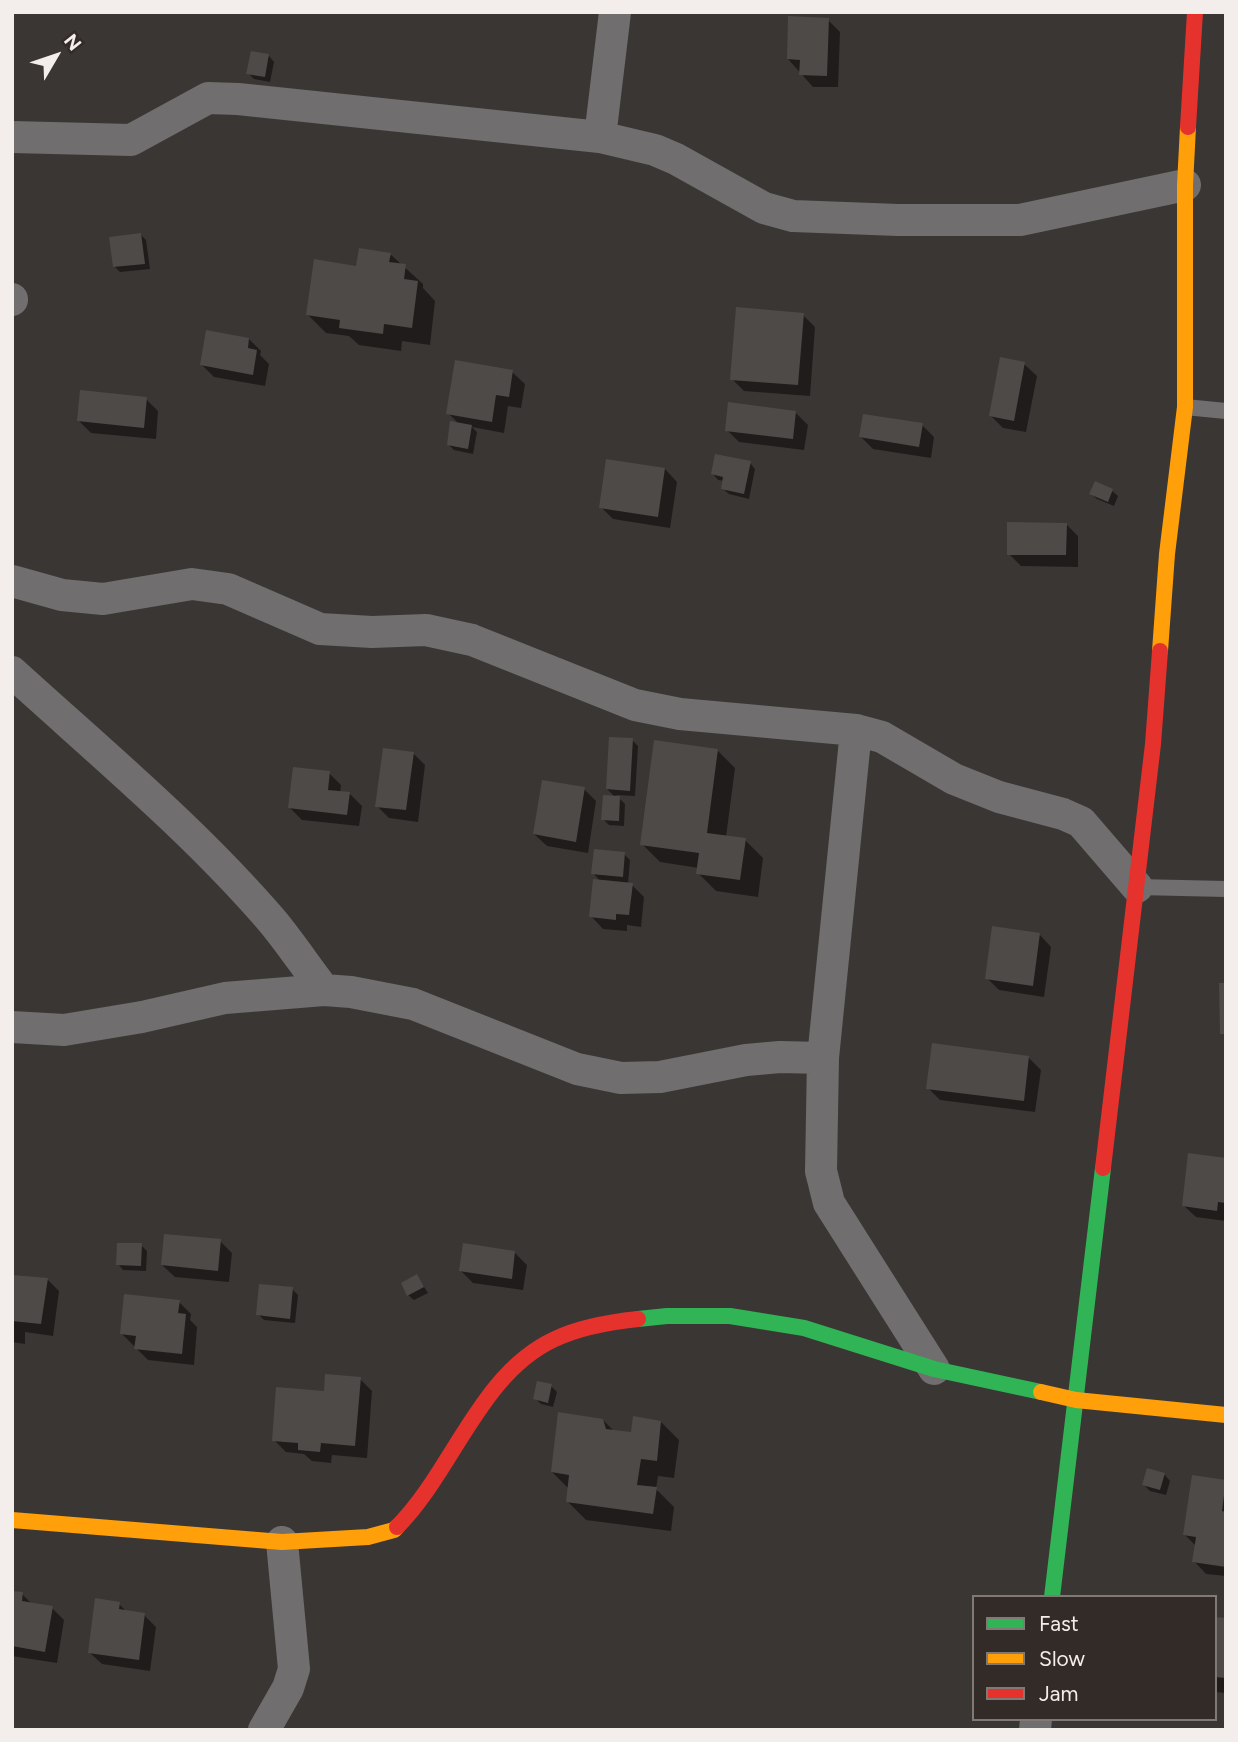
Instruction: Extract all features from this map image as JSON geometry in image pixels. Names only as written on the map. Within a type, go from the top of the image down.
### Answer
[{"type":"street","points":[[600,137],[615,12]]},
{"type":"street","points":[[1052,1595],[1153,744],[1167,554],[1185,407],[1185,185],[1195,12]]},
{"type":"street","points":[[12,137],[131,140],[208,98],[238,99],[600,137],[655,150],[764,208],[793,216],[898,220],[1020,220],[1185,185]]},
{"type":"street","points":[[12,580],[62,595],[103,599],[192,584],[228,589],[320,629],[372,632],[426,630],[472,640],[635,705],[680,714],[823,725],[882,737],[954,779],[999,797],[1063,814],[1082,822],[1137,887]]},
{"type":"street","points":[[12,672],[116,763],[221,867],[274,923],[324,990]]},
{"type":"street","points":[[856,730],[823,1058],[821,1171],[830,1203],[934,1370]]},
{"type":"street","points":[[12,1027],[64,1030],[142,1017],[225,998],[324,990],[351,992],[413,1004],[577,1069],[621,1078],[660,1077],[746,1060],[780,1057],[823,1058]]},
{"type":"street","points":[[12,1520],[282,1542],[368,1537],[394,1530],[417,1507],[486,1400],[517,1364],[554,1339],[606,1323],[667,1316],[730,1316],[804,1328],[934,1370],[1076,1400],[1226,1415]]},
{"type":"street","points":[[264,1730],[288,1688],[294,1669],[295,1654],[288,1612],[282,1542]]},
{"type":"lane","points":[[1185,407],[1226,411]]},
{"type":"lane","points":[[1137,887],[1226,889]]},
{"type":"building","points":[[788,16],[829,18],[827,76],[799,75],[800,60],[787,59]]},
{"type":"building","points":[[251,51],[269,54],[265,77],[246,74]]},
{"type":"building","points":[[141,233],[145,264],[113,267],[109,237]]},
{"type":"building","points":[[359,248],[391,253],[389,262],[406,264],[404,279],[418,281],[412,328],[384,324],[383,334],[339,328],[340,320],[306,315],[314,259],[356,266]]},
{"type":"building","points":[[736,307],[804,313],[798,385],[730,380]]},
{"type":"building","points":[[206,330],[249,338],[248,348],[257,350],[253,375],[200,365]]},
{"type":"building","points":[[1000,357],[1025,362],[1014,421],[989,416]]},
{"type":"building","points":[[455,360],[513,370],[509,397],[496,395],[492,422],[446,414]]},
{"type":"building","points":[[80,390],[147,397],[144,428],[77,421]]},
{"type":"building","points":[[728,402],[796,411],[793,439],[725,431]]},
{"type":"building","points":[[863,414],[923,423],[919,447],[859,437]]},
{"type":"building","points":[[450,421],[472,425],[468,449],[447,445]]},
{"type":"building","points":[[715,454],[751,461],[744,494],[721,489],[723,477],[711,474]]},
{"type":"building","points":[[606,459],[665,468],[658,517],[599,508]]},
{"type":"building","points":[[1095,481],[1113,489],[1108,502],[1089,494]]},
{"type":"building","points":[[1007,522],[1067,523],[1066,555],[1007,555]]},
{"type":"building","points":[[609,737],[633,738],[630,791],[606,789]]},
{"type":"building","points":[[654,740],[718,749],[707,833],[746,838],[740,880],[696,874],[699,853],[640,845]]},
{"type":"building","points":[[383,748],[414,752],[406,810],[375,807]]},
{"type":"building","points":[[293,767],[330,771],[328,790],[350,792],[347,815],[288,808]]},
{"type":"building","points":[[542,780],[585,787],[576,842],[533,834]]},
{"type":"building","points":[[603,795],[620,796],[619,821],[601,820]]},
{"type":"building","points":[[594,849],[625,852],[623,877],[591,874]]},
{"type":"building","points":[[593,879],[633,883],[629,915],[616,914],[616,920],[589,917]]},
{"type":"building","points":[[992,926],[1040,933],[1033,986],[985,979]]},
{"type":"building","points":[[1219,983],[1226,983],[1226,1034],[1220,1034]]},
{"type":"building","points":[[932,1043],[1029,1056],[1024,1101],[926,1089]]},
{"type":"building","points":[[1188,1153],[1226,1158],[1226,1203],[1218,1202],[1217,1211],[1182,1206]]},
{"type":"building","points":[[164,1234],[221,1239],[218,1271],[161,1265]]},
{"type":"building","points":[[117,1243],[142,1243],[141,1266],[116,1265]]},
{"type":"building","points":[[463,1243],[515,1251],[512,1279],[459,1271]]},
{"type":"building","points":[[417,1274],[424,1287],[407,1296],[401,1283]]},
{"type":"building","points":[[12,1275],[48,1278],[41,1324],[12,1321]]},
{"type":"building","points":[[259,1284],[293,1287],[290,1319],[256,1315]]},
{"type":"building","points":[[124,1294],[180,1300],[178,1313],[186,1314],[182,1354],[134,1349],[136,1336],[120,1334]]},
{"type":"building","points":[[325,1374],[361,1377],[355,1446],[321,1443],[320,1452],[298,1450],[298,1443],[272,1441],[276,1387],[324,1391]]},
{"type":"building","points":[[537,1381],[552,1384],[548,1403],[533,1399]]},
{"type":"building","points":[[558,1412],[603,1419],[606,1429],[631,1432],[633,1416],[661,1421],[657,1461],[641,1459],[637,1485],[657,1487],[653,1514],[566,1502],[569,1475],[551,1472]]},
{"type":"building","points":[[1147,1468],[1165,1473],[1160,1490],[1142,1485]]},
{"type":"building","points":[[1192,1475],[1226,1480],[1222,1511],[1226,1512],[1226,1567],[1192,1562],[1196,1537],[1183,1535]]},
{"type":"building","points":[[12,1591],[23,1592],[22,1601],[53,1606],[45,1652],[12,1646]]},
{"type":"building","points":[[95,1598],[120,1602],[119,1609],[145,1613],[139,1660],[88,1653]]},
{"type":"building","points":[[1217,1617],[1226,1618],[1226,1678],[1217,1677]]},
{"type":"traffic: fast","points":[[1052,1595],[1103,1168]]},
{"type":"traffic: fast","points":[[638,1319],[730,1316],[804,1328],[934,1369],[1041,1392]]},
{"type":"traffic: slow","points":[[1160,651],[1167,554],[1185,407],[1185,185],[1188,127]]},
{"type":"traffic: slow","points":[[1041,1392],[1076,1400],[1226,1415]]},
{"type":"traffic: slow","points":[[12,1520],[282,1542],[368,1537],[397,1527]]},
{"type":"traffic: jam","points":[[1188,127],[1195,12]]},
{"type":"traffic: jam","points":[[1103,1168],[1153,744],[1160,651]]},
{"type":"traffic: jam","points":[[397,1527],[435,1479],[487,1399],[507,1375],[529,1355],[555,1339],[575,1331],[638,1319]]}]
